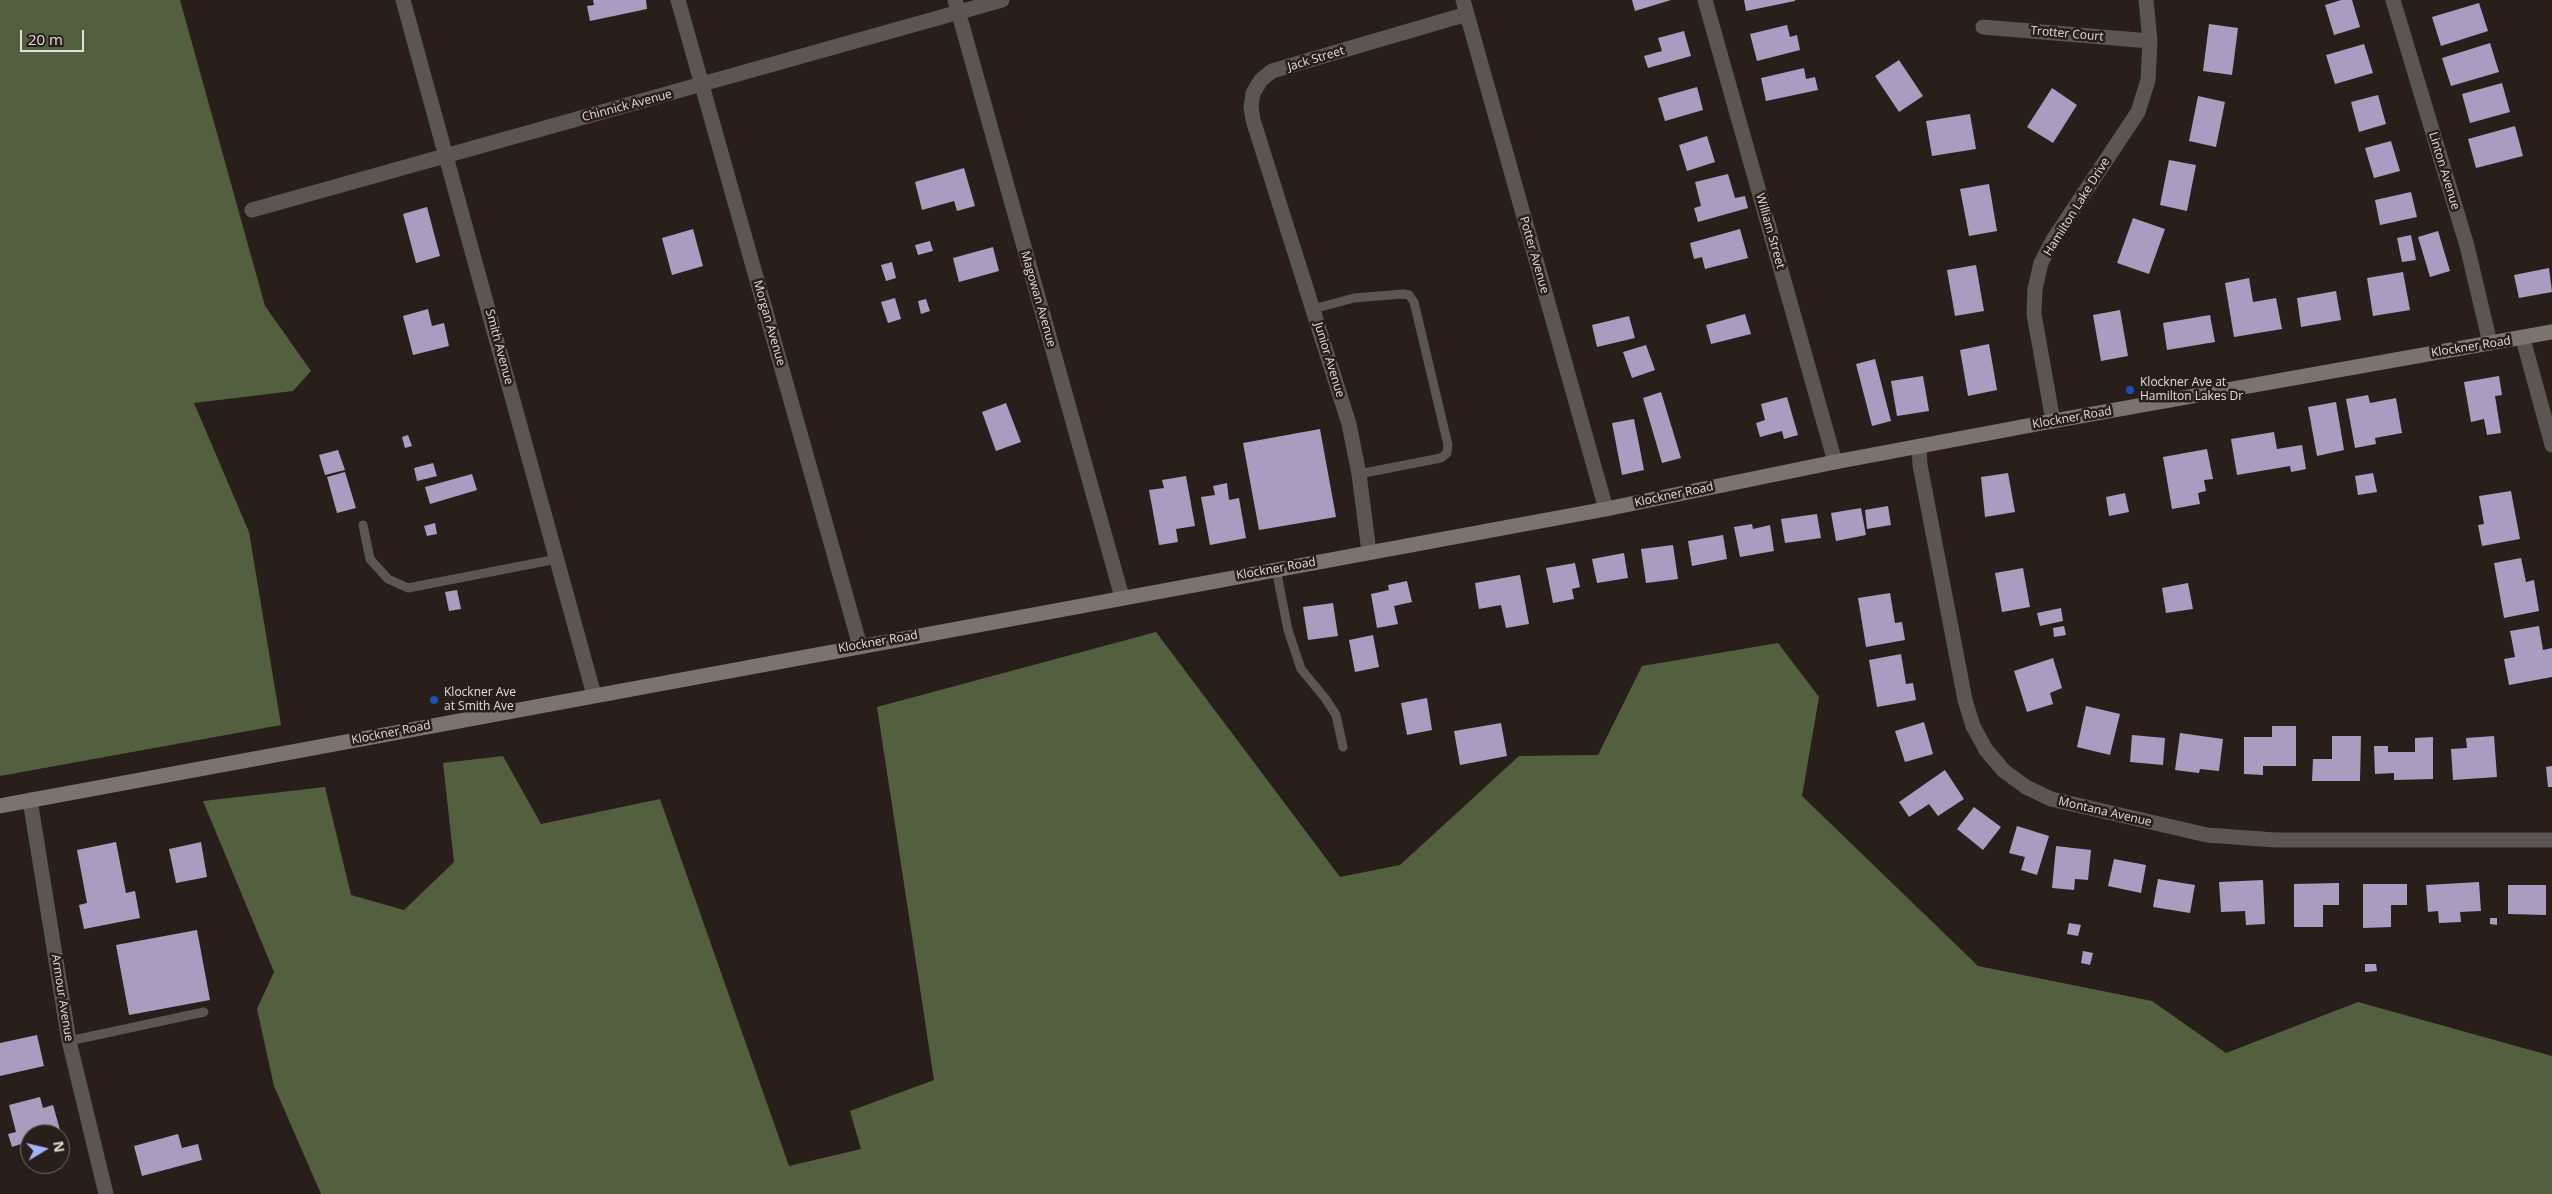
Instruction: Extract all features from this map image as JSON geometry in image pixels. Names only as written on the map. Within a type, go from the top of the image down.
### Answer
[{"type":"main road","name":"Klockner Road","points":[[0,806],[1606,509],[1835,462],[2053,421],[2490,343],[2523,339],[2552,332]]},
{"type":"street","name":"Smith Avenue","points":[[403,0],[594,695]]},
{"type":"street","name":"Morgan Avenue","points":[[678,0],[860,646]]},
{"type":"street","name":"Chinnick Avenue","points":[[252,210],[702,85],[956,7],[1002,0]]},
{"type":"street","name":"William Street","points":[[1705,0],[1835,462]]},
{"type":"street","name":"Hamilton Lake Drive","points":[[2053,421],[2034,314],[2035,288],[2041,263],[2053,240],[2138,112],[2148,80],[2150,41],[2146,0]]},
{"type":"street","name":"Linton Avenue","points":[[2393,0],[2467,246],[2490,343]]},
{"type":"street","name":"Magowan Avenue","points":[[956,7],[1122,598]]},
{"type":"street","name":"Jack Street","points":[[1270,172],[1250,107],[1253,93],[1261,80],[1272,72],[1465,7]]},
{"type":"street","name":"Potter Avenue","points":[[1465,7],[1606,509]]},
{"type":"street","name":"Trotter Court","points":[[1983,27],[2150,41]]},
{"type":"street","name":"Junior Avenue","points":[[1270,172],[1349,424],[1359,474],[1370,552]]},
{"type":"street","points":[[2523,339],[2552,445]]},
{"type":"street","name":"Montana Avenue","points":[[1919,447],[1920,465],[1965,700],[1973,726],[1986,750],[2004,771],[2026,788],[2051,799],[2207,835],[2276,840],[2552,840]]},
{"type":"street","name":"Armour Avenue","points":[[30,800],[69,1041],[106,1194]]},
{"type":"lane","points":[[1312,309],[1354,298],[1403,294],[1409,295],[1414,302],[1448,445],[1447,453],[1441,458],[1359,474]]},
{"type":"lane","points":[[363,525],[370,559],[388,579],[408,588],[557,559]]},
{"type":"lane","points":[[1276,569],[1288,630],[1301,669],[1325,698],[1336,715],[1343,747]]},
{"type":"lane","points":[[69,1041],[204,1012]]},
{"type":"green space","points":[[0,0],[180,0],[265,306],[311,371],[293,391],[194,403],[249,532],[281,725],[0,776]]},
{"type":"green space","points":[[1156,632],[1340,877],[1400,865],[1519,756],[1598,755],[1642,666],[1778,643],[1819,697],[1802,796],[1978,966],[2152,1001],[2226,1053],[2358,1002],[2552,1056],[2552,1194],[321,1194],[274,1086],[257,1009],[274,972],[203,801],[325,787],[351,895],[404,910],[454,862],[443,763],[503,756],[541,824],[660,799],[789,1166],[861,1149],[850,1111],[934,1080],[877,707]]},
{"type":"building","points":[[593,0],[646,0],[647,9],[590,21],[587,6],[594,5]]},
{"type":"building","points":[[1632,0],[1671,0],[1635,11]]},
{"type":"building","points":[[1744,0],[1795,0],[1795,1],[1746,11]]},
{"type":"building","points":[[2341,0],[2352,0],[2360,27],[2334,35],[2325,5]]},
{"type":"building","points":[[2479,3],[2488,31],[2441,46],[2432,17]]},
{"type":"building","points":[[2209,24],[2238,28],[2232,75],[2203,71]]},
{"type":"building","points":[[1787,25],[1790,37],[1797,35],[1800,50],[1757,61],[1750,34]]},
{"type":"building","points":[[1684,31],[1691,56],[1648,68],[1644,56],[1662,51],[1658,38]]},
{"type":"building","points":[[2490,43],[2499,72],[2451,86],[2442,58]]},
{"type":"building","points":[[2364,44],[2373,73],[2335,84],[2326,55]]},
{"type":"building","points":[[1899,60],[1923,96],[1899,112],[1875,76]]},
{"type":"building","points":[[1804,68],[1806,79],[1815,77],[1818,90],[1766,101],[1761,78]]},
{"type":"building","points":[[2502,83],[2510,112],[2470,123],[2462,94]]},
{"type":"building","points":[[1697,87],[1703,110],[1665,121],[1658,98]]},
{"type":"building","points":[[2052,88],[2077,105],[2053,143],[2027,127]]},
{"type":"building","points":[[2378,95],[2386,124],[2359,132],[2351,102]]},
{"type":"building","points":[[2198,96],[2225,102],[2216,147],[2189,141]]},
{"type":"building","points":[[1970,114],[1976,149],[1932,156],[1926,121]]},
{"type":"building","points":[[2515,126],[2523,156],[2476,168],[2468,139]]},
{"type":"building","points":[[1707,136],[1715,162],[1687,171],[1679,145]]},
{"type":"building","points":[[2391,141],[2400,171],[2374,178],[2365,148]]},
{"type":"building","points":[[2169,160],[2196,165],[2187,211],[2160,205]]},
{"type":"building","points":[[964,168],[975,206],[957,211],[954,201],[922,210],[915,182]]},
{"type":"building","points":[[1728,174],[1735,198],[1745,196],[1748,208],[1698,222],[1694,208],[1701,206],[1695,182]]},
{"type":"building","points":[[1989,184],[1997,231],[1969,236],[1960,189]]},
{"type":"building","points":[[2411,192],[2417,217],[2380,225],[2375,200]]},
{"type":"building","points":[[427,207],[440,256],[416,263],[403,214]]},
{"type":"building","points":[[2133,218],[2165,229],[2149,274],[2117,263]]},
{"type":"building","points":[[693,229],[703,266],[672,275],[662,238]]},
{"type":"building","points":[[1740,229],[1748,258],[1705,269],[1702,257],[1694,259],[1690,243]]},
{"type":"building","points":[[2438,231],[2450,271],[2430,277],[2418,237]]},
{"type":"building","points":[[2411,235],[2416,260],[2402,262],[2397,238]]},
{"type":"building","points":[[930,241],[933,251],[918,255],[915,245]]},
{"type":"building","points":[[993,247],[999,271],[959,282],[953,258]]},
{"type":"building","points":[[892,262],[896,278],[886,281],[881,265]]},
{"type":"building","points":[[1976,265],[1984,311],[1955,316],[1947,270]]},
{"type":"building","points":[[2549,268],[2552,292],[2519,298],[2514,275]]},
{"type":"building","points":[[2403,272],[2410,310],[2373,316],[2367,278]]},
{"type":"building","points":[[2249,278],[2253,302],[2276,298],[2282,329],[2234,337],[2225,283]]},
{"type":"building","points":[[2336,291],[2341,320],[2301,327],[2297,298]]},
{"type":"building","points":[[895,298],[901,319],[888,323],[881,302]]},
{"type":"building","points":[[926,299],[930,311],[921,314],[918,301]]},
{"type":"building","points":[[428,309],[432,326],[444,323],[449,346],[413,355],[403,316]]},
{"type":"building","points":[[2120,310],[2128,356],[2101,361],[2093,315]]},
{"type":"building","points":[[1745,314],[1751,334],[1711,344],[1706,325]]},
{"type":"building","points":[[2210,315],[2215,342],[2167,350],[2163,323]]},
{"type":"building","points":[[1629,316],[1635,338],[1597,347],[1592,325]]},
{"type":"building","points":[[1989,344],[1997,390],[1968,396],[1960,350]]},
{"type":"building","points":[[1646,345],[1655,370],[1632,378],[1623,352]]},
{"type":"building","points":[[1875,359],[1891,421],[1872,426],[1856,364]]},
{"type":"building","points":[[1923,376],[1929,411],[1897,416],[1891,381]]},
{"type":"building","points":[[2499,376],[2502,395],[2495,396],[2501,433],[2487,435],[2484,419],[2471,422],[2464,382]]},
{"type":"building","points":[[1661,392],[1681,458],[1662,463],[1643,398]]},
{"type":"building","points":[[2368,395],[2370,403],[2396,398],[2402,433],[2375,438],[2376,444],[2355,448],[2346,399]]},
{"type":"building","points":[[1787,397],[1798,435],[1784,439],[1782,431],[1760,437],[1756,423],[1765,420],[1761,404]]},
{"type":"building","points":[[2336,402],[2344,450],[2317,456],[2308,407]]},
{"type":"building","points":[[1006,403],[1021,442],[996,451],[982,412]]},
{"type":"building","points":[[1634,419],[1644,470],[1622,475],[1612,423]]},
{"type":"building","points":[[1320,429],[1336,517],[1259,530],[1243,443]]},
{"type":"building","points":[[2274,432],[2277,449],[2302,445],[2306,469],[2291,472],[2290,466],[2237,475],[2231,439]]},
{"type":"building","points":[[408,435],[412,446],[405,448],[402,437]]},
{"type":"building","points":[[2207,449],[2213,479],[2204,480],[2206,491],[2198,493],[2200,504],[2172,509],[2163,457]]},
{"type":"building","points":[[338,450],[345,470],[325,475],[319,455]]},
{"type":"building","points":[[433,463],[437,476],[417,481],[414,468]]},
{"type":"building","points":[[345,472],[356,508],[337,513],[327,477]]},
{"type":"building","points":[[2008,473],[2015,512],[1985,517],[1981,477]]},
{"type":"building","points":[[2373,473],[2377,492],[2358,495],[2355,476]]},
{"type":"building","points":[[472,474],[477,490],[430,504],[425,487]]},
{"type":"building","points":[[1186,476],[1195,526],[1176,529],[1178,542],[1159,545],[1149,490],[1164,488],[1162,480]]},
{"type":"building","points":[[1227,483],[1229,500],[1239,498],[1246,538],[1210,545],[1201,497],[1215,495],[1213,486]]},
{"type":"building","points":[[2511,491],[2520,539],[2482,546],[2478,525],[2484,524],[2479,496]]},
{"type":"building","points":[[2125,493],[2129,512],[2109,516],[2106,497]]},
{"type":"building","points":[[1888,506],[1891,525],[1867,529],[1865,510]]},
{"type":"building","points":[[1861,508],[1866,535],[1836,541],[1831,513]]},
{"type":"building","points":[[1817,514],[1821,538],[1785,543],[1781,519]]},
{"type":"building","points":[[435,523],[437,534],[427,536],[424,526]]},
{"type":"building","points":[[1752,524],[1753,529],[1770,525],[1774,551],[1740,557],[1734,527]]},
{"type":"building","points":[[1723,535],[1727,559],[1692,566],[1688,541]]},
{"type":"building","points":[[1673,545],[1678,579],[1646,583],[1641,549]]},
{"type":"building","points":[[1624,553],[1628,578],[1597,583],[1592,559]]},
{"type":"building","points":[[2521,558],[2526,582],[2534,580],[2539,611],[2504,618],[2494,563]]},
{"type":"building","points":[[1575,563],[1580,587],[1572,589],[1574,599],[1553,603],[1546,568]]},
{"type":"building","points":[[2023,568],[2030,607],[2002,612],[1995,573]]},
{"type":"building","points":[[1520,575],[1529,624],[1506,628],[1501,605],[1479,609],[1475,583]]},
{"type":"building","points":[[1407,581],[1412,602],[1394,606],[1398,624],[1377,628],[1371,594],[1389,590],[1388,585]]},
{"type":"building","points":[[2188,583],[2193,609],[2166,613],[2162,588]]},
{"type":"building","points":[[457,590],[461,609],[449,611],[445,592]]},
{"type":"building","points":[[1890,593],[1895,623],[1902,622],[1905,640],[1866,647],[1858,598]]},
{"type":"building","points":[[1333,603],[1338,636],[1308,640],[1303,607]]},
{"type":"building","points":[[2061,608],[2063,621],[2040,626],[2037,613]]},
{"type":"building","points":[[2064,626],[2066,635],[2054,637],[2053,628]]},
{"type":"building","points":[[2539,626],[2543,650],[2552,648],[2552,677],[2509,685],[2504,659],[2515,657],[2510,631]]},
{"type":"building","points":[[1373,635],[1379,667],[1355,672],[1349,640]]},
{"type":"building","points":[[1901,654],[1906,684],[1913,683],[1916,700],[1877,707],[1869,660]]},
{"type":"building","points":[[2053,658],[2062,688],[2050,693],[2053,704],[2027,712],[2014,671]]},
{"type":"building","points":[[1427,698],[1432,730],[1407,735],[1401,703]]},
{"type":"building","points":[[2086,706],[2120,714],[2110,755],[2077,747]]},
{"type":"building","points":[[1924,722],[1933,754],[1905,762],[1895,731]]},
{"type":"building","points":[[1501,723],[1507,756],[1460,765],[1454,731]]},
{"type":"building","points":[[2272,726],[2296,726],[2296,766],[2263,766],[2263,775],[2244,774],[2244,737],[2272,737]]},
{"type":"building","points":[[2180,733],[2223,739],[2219,771],[2200,769],[2199,773],[2175,770]]},
{"type":"building","points":[[2132,735],[2165,738],[2163,765],[2130,762]]},
{"type":"building","points":[[2332,736],[2361,736],[2360,781],[2312,781],[2313,759],[2332,759]]},
{"type":"building","points":[[2494,736],[2497,777],[2453,780],[2451,749],[2467,748],[2466,738]]},
{"type":"building","points":[[2433,737],[2433,779],[2394,780],[2394,773],[2375,774],[2374,746],[2388,746],[2388,752],[2415,752],[2415,738]]},
{"type":"building","points":[[2552,766],[2552,787],[2548,787],[2546,767]]},
{"type":"building","points":[[1945,770],[1964,799],[1938,816],[1929,804],[1909,817],[1899,802]]},
{"type":"building","points":[[1974,807],[2001,827],[1983,850],[1957,829]]},
{"type":"building","points":[[2017,826],[2049,836],[2037,875],[2021,870],[2025,857],[2009,853]]},
{"type":"building","points":[[116,842],[126,893],[135,891],[140,918],[84,929],[79,905],[87,903],[77,850]]},
{"type":"building","points":[[201,842],[207,877],[176,883],[169,849]]},
{"type":"building","points":[[2056,846],[2091,850],[2088,880],[2075,879],[2074,890],[2052,888]]},
{"type":"building","points":[[2114,859],[2146,865],[2141,893],[2108,886]]},
{"type":"building","points":[[2158,879],[2195,885],[2190,913],[2153,907]]},
{"type":"building","points":[[2263,880],[2265,924],[2246,925],[2245,911],[2221,912],[2219,882]]},
{"type":"building","points":[[2479,882],[2481,911],[2460,912],[2461,922],[2439,923],[2438,911],[2428,912],[2426,885]]},
{"type":"building","points":[[2339,883],[2339,905],[2323,905],[2323,927],[2294,927],[2294,884]]},
{"type":"building","points":[[2363,884],[2407,884],[2407,905],[2391,905],[2391,927],[2363,928]]},
{"type":"building","points":[[2508,885],[2546,885],[2546,915],[2508,914]]},
{"type":"building","points":[[2490,918],[2497,918],[2497,925],[2490,924]]},
{"type":"building","points":[[2069,923],[2081,925],[2078,936],[2067,934]]},
{"type":"building","points":[[197,930],[210,1000],[129,1015],[116,945]]},
{"type":"building","points":[[2083,951],[2093,953],[2090,965],[2081,963]]},
{"type":"building","points":[[2365,964],[2376,964],[2377,971],[2365,972]]},
{"type":"building","points":[[37,1035],[44,1066],[0,1076],[0,1043]]},
{"type":"building","points":[[40,1097],[43,1108],[53,1105],[58,1124],[20,1124],[20,1144],[12,1147],[8,1134],[16,1132],[9,1105]]},
{"type":"building","points":[[178,1134],[182,1148],[198,1144],[202,1160],[142,1176],[134,1146]]},
{"type":"place","name":"Klockner Ave at Hamilton Lakes Dr","points":[[2130,390]]},
{"type":"place","name":"Klockner Ave at Smith Ave","points":[[434,700]]}]
